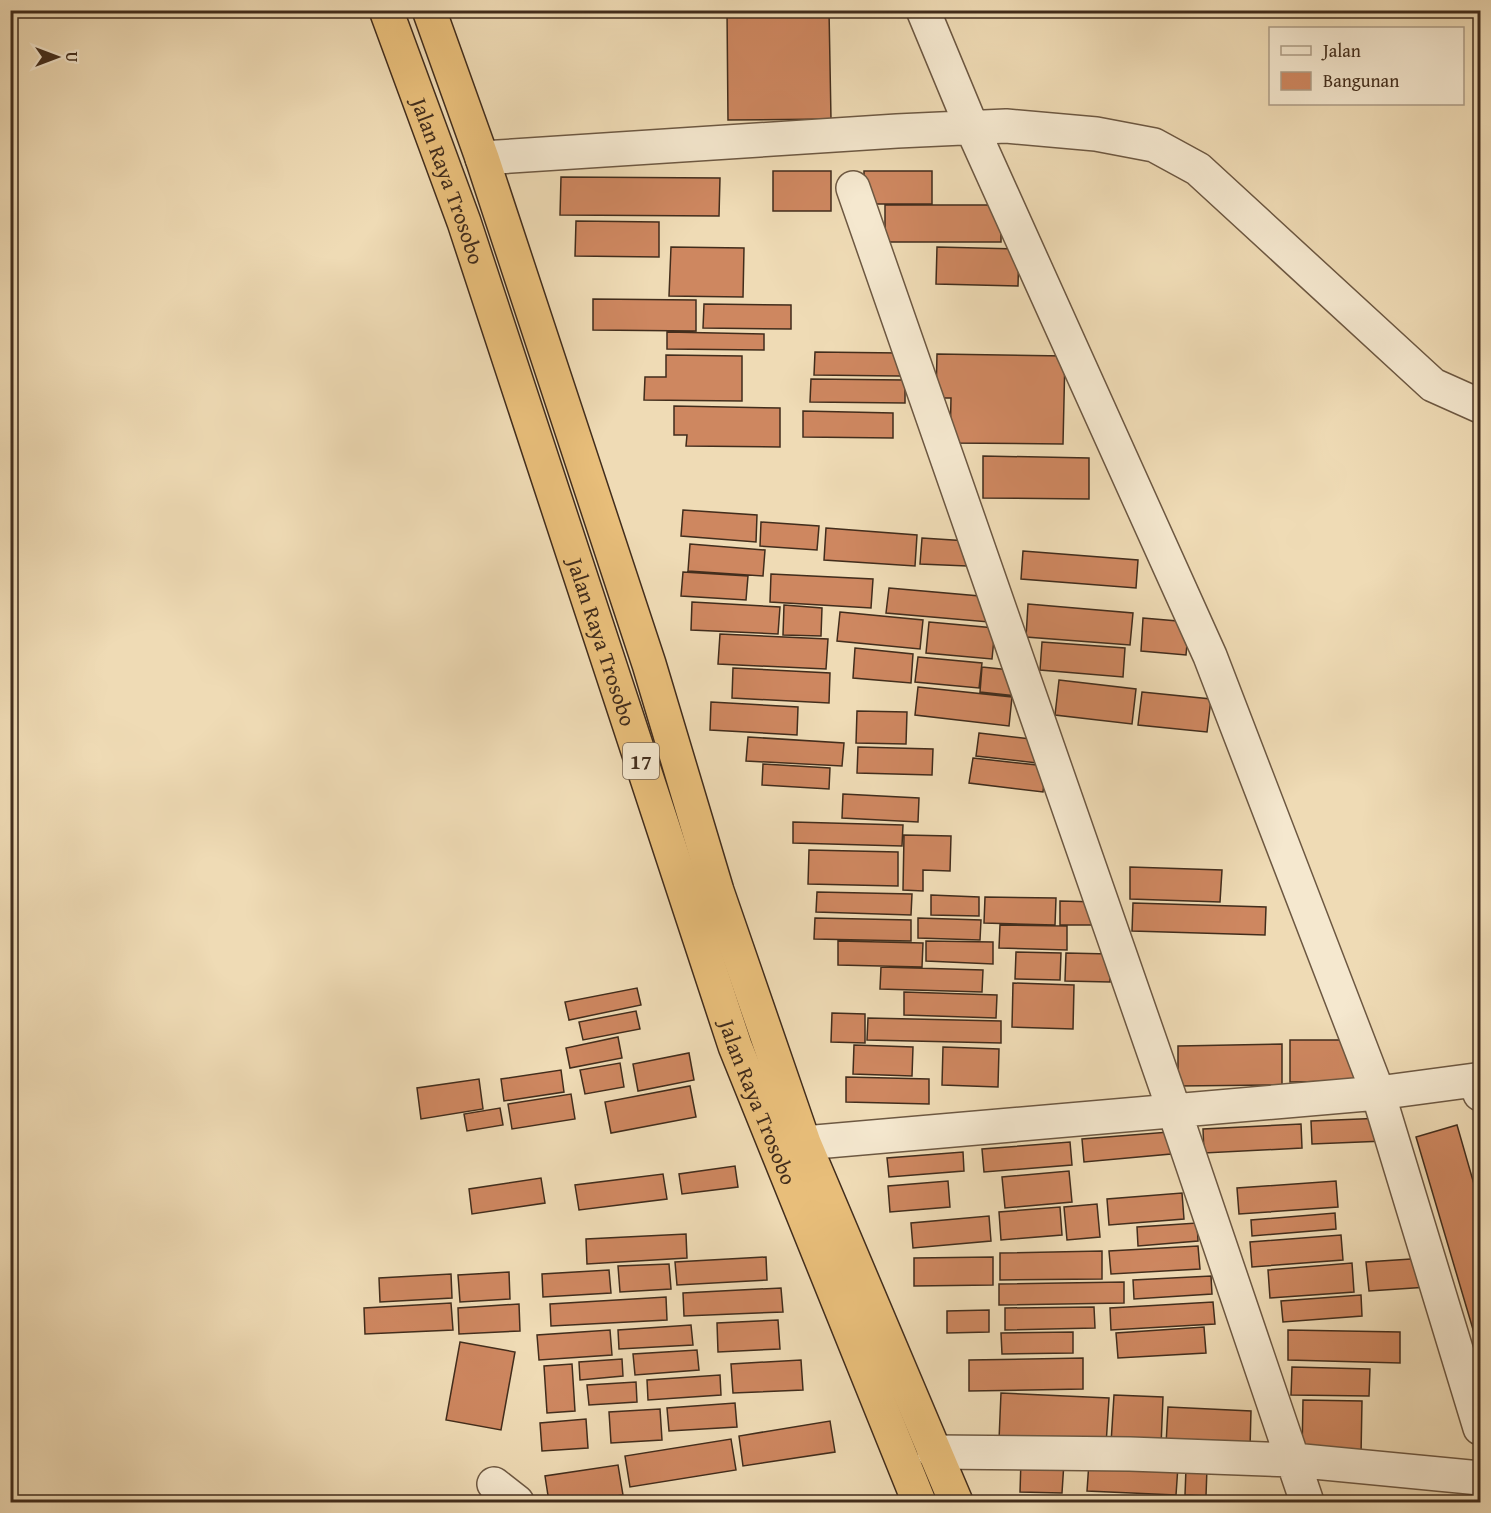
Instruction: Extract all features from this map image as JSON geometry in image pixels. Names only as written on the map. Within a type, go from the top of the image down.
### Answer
[{"type":"highway","name":"Jalan Raya Trosobo","points":[[386,10],[464,222],[735,1046],[919,1503]]},
{"type":"highway","name":"Jalan Raya Trosobo","points":[[429,10],[482,158],[649,664],[717,891],[804,1143],[956,1503]]},
{"type":"highway","points":[[888,1427],[929,1440]]},
{"type":"street","points":[[923,10],[985,127],[1392,1091],[1480,1428]]},
{"type":"street","points":[[482,158],[985,127],[1096,134],[1154,145],[1198,168],[1433,385],[1480,406]]},
{"type":"street","points":[[853,188],[1174,1110],[1308,1503]]},
{"type":"street","points":[[804,1143],[1479,1084]]},
{"type":"street","points":[[929,1440],[1130,1454],[1293,1460],[1480,1478]]},
{"type":"building","points":[[727,10],[829,10],[831,119],[728,120]]},
{"type":"building","points":[[773,171],[831,171],[831,211],[773,211]]},
{"type":"building","points":[[864,171],[932,171],[932,204],[864,204]]},
{"type":"building","points":[[561,177],[720,178],[719,216],[560,215]]},
{"type":"building","points":[[885,205],[1001,205],[1001,242],[885,242]]},
{"type":"building","points":[[576,221],[659,222],[659,257],[575,256]]},
{"type":"building","points":[[671,247],[744,248],[743,297],[669,296]]},
{"type":"building","points":[[937,247],[1019,249],[1018,286],[936,284]]},
{"type":"building","points":[[593,299],[696,300],[696,331],[593,330]]},
{"type":"building","points":[[704,304],[791,305],[791,329],[703,328]]},
{"type":"building","points":[[667,332],[764,334],[764,350],[667,349]]},
{"type":"building","points":[[815,352],[900,353],[900,376],[814,375]]},
{"type":"building","points":[[937,354],[1065,356],[1063,444],[950,443],[951,398],[936,398]]},
{"type":"building","points":[[666,355],[742,356],[742,401],[644,400],[645,377],[666,377]]},
{"type":"building","points":[[811,379],[905,380],[905,403],[810,402]]},
{"type":"building","points":[[674,406],[780,408],[780,447],[686,446],[687,435],[674,435]]},
{"type":"building","points":[[803,411],[893,413],[893,438],[803,437]]},
{"type":"building","points":[[983,456],[1089,458],[1089,499],[983,498]]},
{"type":"building","points":[[683,510],[757,515],[756,542],[681,536]]},
{"type":"building","points":[[761,522],[819,526],[817,550],[760,546]]},
{"type":"building","points":[[826,528],[917,535],[915,566],[824,560]]},
{"type":"building","points":[[922,538],[968,541],[967,566],[920,564]]},
{"type":"building","points":[[690,544],[765,550],[763,576],[688,571]]},
{"type":"building","points":[[1023,551],[1138,560],[1136,588],[1021,579]]},
{"type":"building","points":[[683,572],[748,576],[746,600],[681,596]]},
{"type":"building","points":[[771,574],[873,579],[871,608],[770,602]]},
{"type":"building","points":[[889,588],[991,597],[989,622],[886,613]]},
{"type":"building","points":[[692,602],[780,607],[778,634],[691,630]]},
{"type":"building","points":[[1028,604],[1133,613],[1130,645],[1026,637]]},
{"type":"building","points":[[784,605],[822,608],[821,636],[783,635]]},
{"type":"building","points":[[840,612],[923,620],[920,649],[837,641]]},
{"type":"building","points":[[1143,618],[1189,622],[1186,655],[1141,651]]},
{"type":"building","points":[[929,622],[995,628],[992,659],[926,653]]},
{"type":"building","points":[[720,634],[828,639],[826,669],[718,664]]},
{"type":"building","points":[[1042,642],[1125,648],[1123,677],[1040,670]]},
{"type":"building","points":[[855,648],[913,654],[911,683],[853,678]]},
{"type":"building","points":[[918,657],[982,663],[979,688],[915,682]]},
{"type":"building","points":[[982,667],[1020,671],[1017,696],[980,692]]},
{"type":"building","points":[[733,668],[830,673],[829,703],[732,698]]},
{"type":"building","points":[[1059,680],[1136,689],[1132,724],[1055,715]]},
{"type":"building","points":[[918,687],[1012,697],[1009,726],[915,715]]},
{"type":"building","points":[[1142,692],[1211,699],[1207,732],[1138,725]]},
{"type":"building","points":[[711,702],[798,707],[797,735],[710,730]]},
{"type":"building","points":[[857,711],[907,712],[906,744],[856,743]]},
{"type":"building","points":[[979,733],[1039,740],[1037,763],[976,756]]},
{"type":"building","points":[[748,737],[844,743],[842,766],[746,761]]},
{"type":"building","points":[[858,747],[933,749],[932,775],[857,773]]},
{"type":"building","points":[[973,758],[1046,766],[1043,792],[969,783]]},
{"type":"building","points":[[763,764],[830,768],[829,789],[762,785]]},
{"type":"building","points":[[843,794],[919,798],[918,822],[842,818]]},
{"type":"building","points":[[793,822],[903,825],[902,846],[793,843]]},
{"type":"building","points":[[904,835],[951,836],[950,871],[923,870],[923,891],[903,890]]},
{"type":"building","points":[[809,850],[898,852],[898,886],[808,884]]},
{"type":"building","points":[[1130,867],[1222,870],[1220,902],[1130,899]]},
{"type":"building","points":[[817,892],[912,894],[911,915],[816,912]]},
{"type":"building","points":[[931,895],[979,897],[979,916],[931,915]]},
{"type":"building","points":[[985,897],[1056,898],[1055,925],[984,923]]},
{"type":"building","points":[[1060,901],[1099,902],[1098,925],[1060,925]]},
{"type":"building","points":[[1133,903],[1266,907],[1265,935],[1132,931]]},
{"type":"building","points":[[815,918],[911,920],[911,941],[814,939]]},
{"type":"building","points":[[918,918],[981,920],[980,940],[918,938]]},
{"type":"building","points":[[1000,925],[1067,926],[1067,950],[999,948]]},
{"type":"building","points":[[838,941],[923,943],[922,967],[838,965]]},
{"type":"building","points":[[926,941],[993,942],[993,964],[926,961]]},
{"type":"building","points":[[1016,952],[1061,953],[1060,980],[1015,979]]},
{"type":"building","points":[[1066,953],[1110,954],[1110,982],[1065,981]]},
{"type":"building","points":[[881,967],[983,970],[982,992],[880,989]]},
{"type":"building","points":[[1013,983],[1074,985],[1073,1029],[1012,1027]]},
{"type":"building","points":[[637,988],[641,1005],[569,1020],[565,1002]]},
{"type":"building","points":[[904,992],[997,995],[996,1018],[904,1015]]},
{"type":"building","points":[[636,1011],[640,1029],[583,1040],[579,1022]]},
{"type":"building","points":[[832,1013],[865,1014],[865,1043],[831,1042]]},
{"type":"building","points":[[868,1018],[1001,1021],[1001,1043],[867,1040]]},
{"type":"building","points":[[618,1037],[622,1058],[570,1068],[566,1048]]},
{"type":"building","points":[[1290,1040],[1354,1040],[1355,1081],[1290,1082]]},
{"type":"building","points":[[1282,1044],[1282,1085],[1178,1086],[1178,1046]]},
{"type":"building","points":[[854,1045],[913,1047],[912,1076],[853,1074]]},
{"type":"building","points":[[943,1047],[999,1049],[998,1087],[942,1085]]},
{"type":"building","points":[[689,1053],[694,1080],[638,1091],[633,1064]]},
{"type":"building","points":[[620,1063],[624,1087],[585,1094],[580,1070]]},
{"type":"building","points":[[561,1070],[564,1092],[504,1101],[501,1079]]},
{"type":"building","points":[[846,1077],[929,1079],[929,1104],[846,1102]]},
{"type":"building","points":[[479,1079],[483,1109],[421,1119],[417,1088]]},
{"type":"building","points":[[690,1086],[696,1117],[611,1133],[605,1102]]},
{"type":"building","points":[[571,1094],[575,1119],[512,1129],[508,1104]]},
{"type":"building","points":[[500,1108],[503,1125],[467,1131],[464,1114]]},
{"type":"building","points":[[1384,1118],[1385,1141],[1312,1144],[1311,1121]]},
{"type":"building","points":[[1301,1124],[1302,1148],[1204,1153],[1203,1129]]},
{"type":"building","points":[[1457,1125],[1480,1205],[1480,1353],[1416,1137]]},
{"type":"building","points":[[1169,1132],[1171,1154],[1084,1162],[1082,1139]]},
{"type":"building","points":[[1070,1142],[1072,1165],[984,1172],[982,1149]]},
{"type":"building","points":[[963,1152],[964,1171],[889,1177],[887,1158]]},
{"type":"building","points":[[735,1166],[738,1187],[682,1194],[679,1174]]},
{"type":"building","points":[[1069,1171],[1072,1202],[1005,1208],[1002,1177]]},
{"type":"building","points":[[663,1174],[667,1199],[579,1210],[575,1185]]},
{"type":"building","points":[[541,1178],[545,1203],[472,1214],[469,1189]]},
{"type":"building","points":[[948,1181],[950,1207],[890,1212],[888,1186]]},
{"type":"building","points":[[1336,1181],[1338,1207],[1239,1214],[1237,1188]]},
{"type":"building","points":[[1182,1193],[1184,1219],[1109,1225],[1107,1199]]},
{"type":"building","points":[[1097,1204],[1100,1237],[1067,1240],[1064,1207]]},
{"type":"building","points":[[1060,1207],[1062,1235],[1001,1240],[999,1212]]},
{"type":"building","points":[[1335,1213],[1336,1229],[1252,1236],[1251,1220]]},
{"type":"building","points":[[989,1216],[991,1241],[913,1248],[911,1223]]},
{"type":"building","points":[[1197,1223],[1198,1241],[1138,1246],[1137,1227]]},
{"type":"building","points":[[686,1234],[687,1258],[587,1264],[586,1239]]},
{"type":"building","points":[[1341,1235],[1343,1260],[1252,1267],[1250,1242]]},
{"type":"building","points":[[1198,1246],[1200,1269],[1111,1274],[1109,1251]]},
{"type":"building","points":[[1102,1251],[1102,1279],[1000,1280],[1000,1253]]},
{"type":"building","points":[[766,1257],[767,1280],[677,1285],[675,1262]]},
{"type":"building","points":[[993,1257],[993,1285],[914,1286],[914,1258]]},
{"type":"building","points":[[1426,1258],[1428,1287],[1369,1291],[1366,1262]]},
{"type":"building","points":[[1352,1263],[1354,1292],[1270,1298],[1268,1270]]},
{"type":"building","points":[[669,1264],[671,1289],[620,1292],[618,1266]]},
{"type":"building","points":[[609,1270],[611,1293],[543,1297],[542,1274]]},
{"type":"building","points":[[509,1272],[510,1299],[460,1302],[458,1275]]},
{"type":"building","points":[[451,1274],[452,1298],[380,1302],[379,1278]]},
{"type":"building","points":[[1211,1276],[1212,1294],[1134,1299],[1133,1280]]},
{"type":"building","points":[[1124,1282],[1124,1303],[999,1305],[999,1284]]},
{"type":"building","points":[[781,1288],[783,1312],[684,1316],[683,1293]]},
{"type":"building","points":[[1361,1295],[1362,1316],[1283,1322],[1281,1301]]},
{"type":"building","points":[[666,1297],[667,1320],[551,1326],[550,1304]]},
{"type":"building","points":[[1213,1302],[1215,1324],[1111,1330],[1110,1308]]},
{"type":"building","points":[[451,1303],[453,1330],[365,1334],[364,1308]]},
{"type":"building","points":[[519,1304],[520,1331],[459,1334],[458,1308]]},
{"type":"building","points":[[1094,1307],[1095,1328],[1005,1330],[1005,1308]]},
{"type":"building","points":[[989,1310],[989,1332],[947,1333],[947,1311]]},
{"type":"building","points":[[778,1320],[780,1349],[718,1352],[717,1323]]},
{"type":"building","points":[[691,1325],[693,1345],[619,1349],[618,1330]]},
{"type":"building","points":[[1204,1327],[1206,1353],[1118,1358],[1116,1333]]},
{"type":"building","points":[[610,1330],[612,1355],[539,1360],[537,1335]]},
{"type":"building","points":[[1288,1330],[1400,1332],[1400,1363],[1288,1360]]},
{"type":"building","points":[[1073,1332],[1073,1353],[1002,1354],[1001,1333]]},
{"type":"building","points":[[460,1342],[515,1352],[501,1430],[446,1420]]},
{"type":"building","points":[[697,1350],[699,1370],[635,1375],[633,1354]]},
{"type":"building","points":[[1083,1358],[1083,1389],[969,1391],[969,1360]]},
{"type":"building","points":[[622,1359],[623,1376],[580,1380],[579,1362]]},
{"type":"building","points":[[801,1360],[803,1390],[733,1393],[731,1364]]},
{"type":"building","points":[[572,1364],[575,1411],[547,1413],[544,1366]]},
{"type":"building","points":[[1292,1367],[1370,1369],[1369,1396],[1291,1395]]},
{"type":"building","points":[[720,1375],[721,1395],[648,1400],[647,1380]]},
{"type":"building","points":[[636,1382],[637,1402],[589,1405],[587,1385]]},
{"type":"building","points":[[1001,1393],[1109,1398],[1106,1445],[999,1440]]},
{"type":"building","points":[[1114,1395],[1163,1397],[1161,1446],[1111,1443]]},
{"type":"building","points":[[1303,1400],[1362,1401],[1361,1456],[1302,1454]]},
{"type":"building","points":[[735,1403],[737,1427],[669,1431],[667,1408]]},
{"type":"building","points":[[1168,1407],[1251,1411],[1250,1448],[1166,1445]]},
{"type":"building","points":[[660,1409],[662,1440],[611,1443],[609,1412]]},
{"type":"building","points":[[586,1419],[588,1448],[542,1451],[540,1423]]},
{"type":"building","points":[[830,1421],[835,1452],[743,1466],[739,1436]]},
{"type":"building","points":[[731,1439],[736,1470],[630,1487],[625,1456]]},
{"type":"building","points":[[1021,1460],[1064,1462],[1062,1493],[1020,1492]]},
{"type":"building","points":[[1089,1462],[1178,1466],[1176,1495],[1087,1491]]},
{"type":"building","points":[[618,1465],[623,1495],[574,1502],[549,1502],[545,1476]]},
{"type":"building","points":[[1186,1468],[1207,1468],[1206,1496],[1185,1495]]}]
